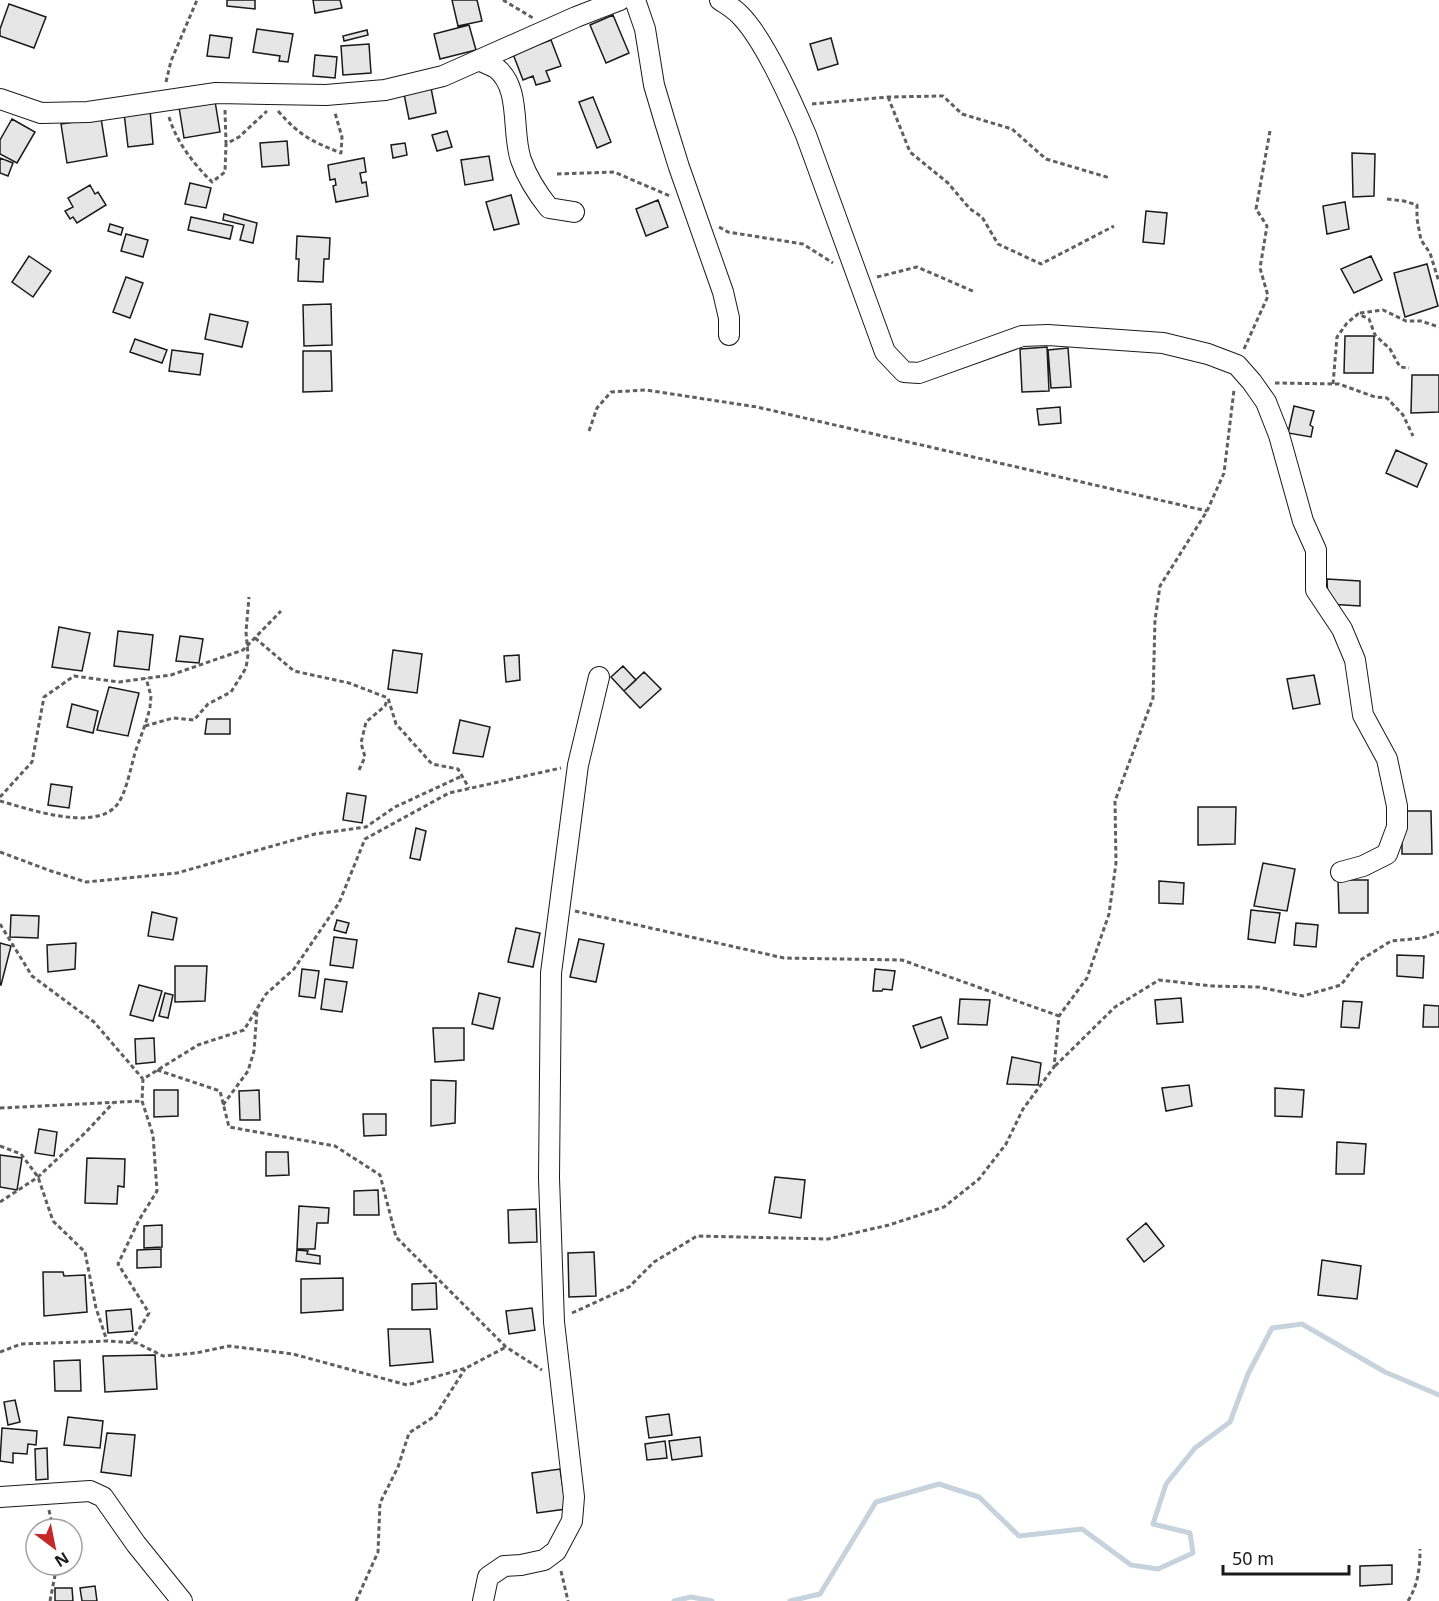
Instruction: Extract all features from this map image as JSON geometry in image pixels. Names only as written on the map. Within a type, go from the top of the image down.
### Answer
[{"type":"street","points":[[0,99],[41,113],[88,112],[216,93],[332,95],[385,90],[443,76],[550,28],[620,0]]},
{"type":"street","points":[[635,0],[645,30],[654,86],[723,292],[729,318],[729,335]]},
{"type":"street","points":[[720,0],[739,14],[759,41],[793,106],[806,135],[885,352],[904,372],[919,373],[1022,336],[1048,335],[1163,344],[1208,354],[1243,372],[1266,402],[1279,435],[1303,521],[1316,550],[1316,590],[1342,629],[1355,660],[1363,714],[1387,759],[1397,807],[1397,828],[1387,854],[1363,866],[1341,872]]},
{"type":"street","points":[[479,60],[496,68],[507,81],[513,102],[521,159],[537,192],[549,208],[574,212]]},
{"type":"street","points":[[483,1601],[488,1577],[504,1566],[544,1560],[556,1551],[572,1521],[574,1497],[554,1322],[549,1178],[550,974],[578,765],[599,676]]},
{"type":"street","points":[[0,1497],[90,1491],[103,1497],[136,1544],[182,1601]]},
{"type":"path","points":[[503,0],[550,28]]},
{"type":"path","points":[[263,94],[291,126],[309,140],[341,153],[342,137],[332,95]]},
{"type":"path","points":[[793,106],[888,97],[943,96],[962,114],[1012,129],[1046,159],[1110,177]]},
{"type":"path","points":[[888,97],[910,152],[948,183],[970,209],[982,217],[998,244],[1041,264],[1114,226]]},
{"type":"path","points":[[225,108],[226,144]]},
{"type":"path","points":[[1054,1067],[1059,1016],[1087,978],[1109,914],[1116,863],[1115,801],[1153,698],[1155,620],[1160,586],[1207,511],[1224,473],[1243,372],[1268,296],[1260,268],[1267,226],[1256,209],[1270,131]]},
{"type":"path","points":[[557,174],[614,172],[669,196],[728,232],[803,244],[860,280],[917,267],[975,292]]},
{"type":"path","points":[[1387,199],[1417,205],[1421,240],[1430,252],[1439,282]]},
{"type":"path","points":[[1334,384],[1337,337],[1347,323],[1358,314],[1383,310],[1406,321],[1421,321],[1439,327]]},
{"type":"path","points":[[1358,314],[1369,319],[1375,335],[1390,349],[1400,367],[1409,368]]},
{"type":"path","points":[[1243,372],[1277,384],[1339,384],[1375,397],[1387,398],[1403,415],[1413,436]]},
{"type":"path","points":[[589,431],[597,408],[611,392],[646,390],[757,407],[1207,511]]},
{"type":"path","points":[[145,726],[173,718],[194,720],[208,704],[231,692],[246,668],[249,597]]},
{"type":"path","points":[[146,678],[151,696],[150,708],[115,807],[87,818],[70,817],[0,799],[32,762],[44,697],[74,676],[119,682],[146,678],[171,675],[243,650],[281,611]]},
{"type":"path","points":[[255,638],[294,671],[349,683],[388,698]]},
{"type":"path","points":[[359,770],[365,756],[361,743],[366,722],[385,706],[388,698]]},
{"type":"path","points":[[388,698],[396,724],[432,764],[458,769],[469,788]]},
{"type":"path","points":[[143,1079],[198,1045],[244,1030],[266,993],[294,969],[339,903],[365,839],[449,793],[578,765]]},
{"type":"path","points":[[0,852],[86,882],[177,873],[315,834],[366,827],[396,807],[462,776]]},
{"type":"path","points":[[558,907],[784,958],[902,960],[1059,1016]]},
{"type":"path","points":[[0,924],[32,976],[94,1022],[143,1079],[142,1101],[153,1135],[158,1191],[139,1220],[117,1264],[149,1313],[131,1342]]},
{"type":"path","points":[[554,1322],[629,1287],[654,1262],[697,1236],[828,1239],[889,1225],[944,1207],[980,1179],[1006,1144],[1023,1109],[1054,1067],[1116,1007],[1159,980],[1212,986],[1258,987],[1303,996],[1341,985],[1359,961],[1391,941],[1422,938],[1439,932]]},
{"type":"path","points":[[223,1105],[248,1071],[254,1051],[257,1009]]},
{"type":"path","points":[[157,1070],[220,1091],[229,1127],[335,1146],[380,1175],[396,1237],[506,1347],[561,1382]]},
{"type":"path","points":[[0,1108],[142,1101]]},
{"type":"path","points":[[0,1202],[38,1177],[114,1102]]},
{"type":"path","points":[[0,1146],[21,1154],[38,1177],[53,1221],[85,1252],[96,1308],[107,1341]]},
{"type":"path","points":[[0,1352],[21,1344],[107,1341],[137,1342],[163,1356],[196,1353],[229,1346],[293,1354],[407,1385],[466,1368],[506,1347]]},
{"type":"path","points":[[356,1601],[378,1552],[380,1503],[398,1467],[409,1433],[435,1416],[466,1368]]},
{"type":"path","points":[[1407,1601],[1417,1580],[1420,1549]]},
{"type":"path","points":[[556,1551],[568,1601]]},
{"type":"path","points":[[50,1601],[55,1577]]},
{"type":"building","points":[[227,0],[255,0],[255,9],[227,6]]},
{"type":"building","points":[[313,0],[340,0],[342,8],[315,13]]},
{"type":"building","points":[[452,0],[477,0],[482,21],[458,26]]},
{"type":"building","points":[[9,4],[46,17],[34,48],[0,36],[0,29]]},
{"type":"building","points":[[613,15],[629,53],[606,63],[590,25]]},
{"type":"building","points":[[469,25],[476,50],[440,59],[434,34]]},
{"type":"building","points":[[257,29],[293,34],[288,62],[279,61],[280,56],[253,52]]},
{"type":"building","points":[[367,30],[368,35],[344,41],[343,36]]},
{"type":"building","points":[[210,35],[232,38],[229,58],[207,56]]},
{"type":"building","points":[[831,38],[838,64],[818,70],[810,44]]},
{"type":"building","points":[[551,40],[561,66],[546,71],[550,81],[536,85],[533,76],[523,80],[513,54]]},
{"type":"building","points":[[369,44],[371,73],[343,75],[341,46]]},
{"type":"building","points":[[315,55],[337,57],[335,78],[313,76]]},
{"type":"building","points":[[431,88],[436,113],[409,119],[404,94]]},
{"type":"building","points":[[593,97],[611,142],[597,148],[579,102]]},
{"type":"building","points":[[215,101],[220,132],[184,138],[179,107]]},
{"type":"building","points":[[150,110],[153,144],[128,147],[124,113]]},
{"type":"building","points":[[101,118],[107,156],[67,163],[61,124]]},
{"type":"building","points":[[12,119],[35,132],[17,163],[0,154],[0,140]]},
{"type":"building","points":[[447,131],[452,147],[437,151],[432,135]]},
{"type":"building","points":[[287,141],[289,165],[262,167],[260,143]]},
{"type":"building","points":[[405,143],[407,155],[393,158],[391,145]]},
{"type":"building","points":[[1352,153],[1375,154],[1374,196],[1353,197]]},
{"type":"building","points":[[489,156],[493,180],[465,185],[461,160]]},
{"type":"building","points":[[0,158],[13,163],[8,176],[0,173]]},
{"type":"building","points":[[364,158],[366,172],[360,173],[362,183],[366,182],[368,196],[336,202],[333,186],[336,185],[335,179],[330,180],[328,165]]},
{"type":"building","points":[[190,183],[211,188],[206,208],[185,204]]},
{"type":"building","points":[[90,185],[95,194],[98,192],[106,205],[77,223],[73,217],[70,219],[65,211],[73,207],[68,198]]},
{"type":"building","points":[[511,195],[519,224],[494,230],[486,202]]},
{"type":"building","points":[[658,200],[668,227],[646,236],[636,209]]},
{"type":"building","points":[[1345,202],[1349,229],[1327,234],[1323,206]]},
{"type":"building","points":[[1146,211],[1167,213],[1164,244],[1143,242]]},
{"type":"building","points":[[224,214],[257,223],[253,243],[240,240],[244,225],[223,220]]},
{"type":"building","points":[[191,217],[233,226],[230,239],[188,230]]},
{"type":"building","points":[[110,224],[123,228],[121,235],[108,231]]},
{"type":"building","points":[[126,234],[148,240],[143,257],[121,251]]},
{"type":"building","points":[[297,236],[330,238],[329,259],[324,259],[323,282],[298,281]]},
{"type":"building","points":[[29,256],[51,271],[33,297],[12,282]]},
{"type":"building","points":[[1371,256],[1382,280],[1354,293],[1341,269]]},
{"type":"building","points":[[1427,264],[1438,306],[1405,317],[1394,273]]},
{"type":"building","points":[[126,277],[143,283],[130,318],[113,312]]},
{"type":"building","points":[[331,304],[332,345],[304,346],[303,305]]},
{"type":"building","points":[[210,314],[248,322],[242,347],[205,339]]},
{"type":"building","points":[[1345,336],[1374,336],[1373,373],[1344,373]]},
{"type":"building","points":[[135,339],[167,350],[162,363],[130,352]]},
{"type":"building","points":[[1047,347],[1049,391],[1022,392],[1020,349]]},
{"type":"building","points":[[1068,348],[1071,387],[1051,388],[1048,350]]},
{"type":"building","points":[[172,350],[203,354],[200,375],[169,371]]},
{"type":"building","points":[[303,351],[331,351],[332,391],[303,392]]},
{"type":"building","points":[[1412,375],[1439,375],[1439,412],[1411,413]]},
{"type":"building","points":[[1294,406],[1314,411],[1310,425],[1313,427],[1311,437],[1288,433]]},
{"type":"building","points":[[1060,407],[1061,423],[1039,425],[1037,409]]},
{"type":"building","points":[[1396,450],[1427,464],[1417,487],[1386,473]]},
{"type":"building","points":[[1327,579],[1360,581],[1360,606],[1328,604]]},
{"type":"building","points":[[59,627],[90,633],[82,671],[52,667]]},
{"type":"building","points":[[118,631],[153,635],[149,670],[114,666]]},
{"type":"building","points":[[180,636],[203,639],[199,663],[176,661]]},
{"type":"building","points":[[393,650],[422,654],[417,693],[388,689]]},
{"type":"building","points":[[519,655],[520,680],[506,682],[504,656]]},
{"type":"building","points":[[623,666],[636,680],[624,691],[611,677]]},
{"type":"building","points":[[644,672],[661,689],[640,708],[624,691]]},
{"type":"building","points":[[1314,675],[1320,704],[1293,709],[1287,679]]},
{"type":"building","points":[[109,687],[139,693],[128,736],[97,730]]},
{"type":"building","points":[[72,704],[98,711],[93,733],[67,727]]},
{"type":"building","points":[[207,719],[230,719],[230,734],[205,734]]},
{"type":"building","points":[[460,720],[490,727],[483,757],[453,753]]},
{"type":"building","points":[[51,784],[72,787],[69,808],[48,805]]},
{"type":"building","points":[[347,793],[366,796],[362,823],[343,820]]},
{"type":"building","points":[[1198,807],[1236,807],[1235,844],[1198,845]]},
{"type":"building","points":[[1402,811],[1431,811],[1432,854],[1402,854]]},
{"type":"building","points":[[416,828],[426,831],[420,860],[410,858]]},
{"type":"building","points":[[1263,863],[1295,869],[1287,911],[1254,906]]},
{"type":"building","points":[[1338,880],[1368,880],[1368,913],[1339,913]]},
{"type":"building","points":[[1159,881],[1184,883],[1183,904],[1159,903]]},
{"type":"building","points":[[1251,910],[1280,913],[1275,943],[1248,939]]},
{"type":"building","points":[[152,912],[177,918],[173,940],[148,936]]},
{"type":"building","points":[[11,915],[39,916],[38,938],[10,937]]},
{"type":"building","points":[[337,920],[349,923],[346,933],[334,930]]},
{"type":"building","points":[[1296,923],[1318,925],[1316,947],[1294,945]]},
{"type":"building","points":[[516,928],[540,933],[533,967],[508,962]]},
{"type":"building","points":[[334,937],[357,940],[353,968],[330,965]]},
{"type":"building","points":[[579,939],[604,944],[596,982],[570,977]]},
{"type":"building","points":[[0,943],[11,946],[1,985],[0,985]]},
{"type":"building","points":[[76,943],[75,969],[48,972],[47,945]]},
{"type":"building","points":[[1397,955],[1424,956],[1423,978],[1397,976]]},
{"type":"building","points":[[175,966],[207,966],[205,1001],[175,1002]]},
{"type":"building","points":[[302,969],[319,971],[315,998],[299,996]]},
{"type":"building","points":[[875,969],[895,971],[892,990],[873,991]]},
{"type":"building","points":[[325,979],[347,982],[342,1012],[321,1009]]},
{"type":"building","points":[[139,985],[162,991],[153,1021],[130,1015]]},
{"type":"building","points":[[165,993],[173,995],[168,1018],[159,1016]]},
{"type":"building","points":[[479,993],[500,998],[493,1029],[472,1024]]},
{"type":"building","points":[[1181,998],[1183,1022],[1157,1024],[1155,1000]]},
{"type":"building","points":[[960,999],[990,1000],[987,1025],[958,1024]]},
{"type":"building","points":[[1343,1001],[1362,1002],[1359,1028],[1341,1027]]},
{"type":"building","points":[[1424,1005],[1439,1006],[1439,1027],[1423,1027]]},
{"type":"building","points":[[941,1017],[948,1038],[921,1048],[913,1026]]},
{"type":"building","points":[[433,1028],[464,1028],[464,1060],[435,1062]]},
{"type":"building","points":[[154,1038],[155,1062],[136,1064],[135,1039]]},
{"type":"building","points":[[1012,1057],[1041,1063],[1038,1085],[1007,1084]]},
{"type":"building","points":[[431,1080],[456,1081],[455,1123],[431,1126]]},
{"type":"building","points":[[1189,1085],[1192,1106],[1166,1111],[1162,1088]]},
{"type":"building","points":[[1275,1088],[1304,1090],[1302,1117],[1275,1116]]},
{"type":"building","points":[[154,1090],[178,1090],[178,1116],[154,1117]]},
{"type":"building","points":[[259,1090],[260,1120],[240,1120],[239,1091]]},
{"type":"building","points":[[363,1114],[386,1114],[386,1135],[364,1136]]},
{"type":"building","points":[[39,1129],[57,1132],[54,1156],[35,1153]]},
{"type":"building","points":[[1337,1142],[1366,1144],[1364,1174],[1336,1174]]},
{"type":"building","points":[[266,1152],[288,1152],[289,1175],[266,1176]]},
{"type":"building","points":[[0,1155],[22,1158],[17,1190],[0,1187]]},
{"type":"building","points":[[87,1158],[125,1159],[124,1187],[118,1186],[117,1204],[85,1203]]},
{"type":"building","points":[[775,1177],[805,1180],[801,1218],[769,1213]]},
{"type":"building","points":[[378,1190],[379,1215],[354,1215],[354,1191]]},
{"type":"building","points":[[299,1206],[329,1208],[328,1223],[317,1223],[315,1249],[297,1249]]},
{"type":"building","points":[[536,1209],[537,1242],[509,1243],[508,1210]]},
{"type":"building","points":[[1146,1223],[1164,1246],[1144,1262],[1127,1239]]},
{"type":"building","points":[[162,1225],[162,1247],[144,1248],[144,1226]]},
{"type":"building","points":[[161,1249],[161,1267],[137,1268],[137,1250]]},
{"type":"building","points":[[297,1250],[308,1251],[307,1254],[320,1256],[320,1264],[296,1261]]},
{"type":"building","points":[[594,1252],[596,1296],[569,1297],[568,1253]]},
{"type":"building","points":[[1322,1260],[1361,1266],[1357,1299],[1318,1295]]},
{"type":"building","points":[[43,1272],[63,1272],[64,1276],[85,1275],[87,1312],[44,1316]]},
{"type":"building","points":[[343,1278],[343,1310],[301,1313],[301,1279]]},
{"type":"building","points":[[436,1283],[437,1309],[412,1310],[412,1284]]},
{"type":"building","points":[[532,1308],[535,1330],[509,1334],[506,1311]]},
{"type":"building","points":[[131,1309],[133,1331],[108,1333],[106,1311]]},
{"type":"building","points":[[388,1329],[430,1329],[433,1362],[390,1366]]},
{"type":"building","points":[[155,1355],[157,1389],[105,1392],[103,1356]]},
{"type":"building","points":[[80,1360],[81,1391],[55,1391],[54,1361]]},
{"type":"building","points":[[15,1400],[20,1422],[8,1425],[4,1402]]},
{"type":"building","points":[[669,1414],[672,1435],[649,1438],[646,1417]]},
{"type":"building","points":[[68,1417],[103,1421],[100,1448],[64,1445]]},
{"type":"building","points":[[2,1428],[37,1431],[36,1445],[28,1444],[27,1454],[13,1453],[13,1463],[0,1461]]},
{"type":"building","points":[[107,1433],[135,1435],[131,1476],[101,1472]]},
{"type":"building","points":[[700,1437],[702,1456],[672,1460],[669,1441]]},
{"type":"building","points":[[665,1441],[667,1458],[647,1460],[645,1444]]},
{"type":"building","points":[[47,1448],[48,1479],[36,1480],[35,1449]]},
{"type":"building","points":[[560,1469],[566,1509],[537,1513],[532,1473]]},
{"type":"building","points":[[1392,1565],[1392,1584],[1360,1586],[1360,1566]]},
{"type":"building","points":[[95,1586],[97,1601],[82,1601],[80,1588]]},
{"type":"building","points":[[55,1588],[72,1588],[73,1601],[55,1601]]},
{"type":"waterway","points":[[790,1601],[820,1594],[876,1502],[939,1484],[979,1497],[1019,1536],[1082,1529],[1131,1565],[1158,1569],[1193,1553],[1190,1533],[1153,1524],[1166,1484],[1195,1448],[1230,1422],[1248,1374],[1272,1328],[1302,1324],[1385,1372],[1439,1395]]},
{"type":"waterway","points":[[674,1601],[691,1597],[712,1601]]}]
